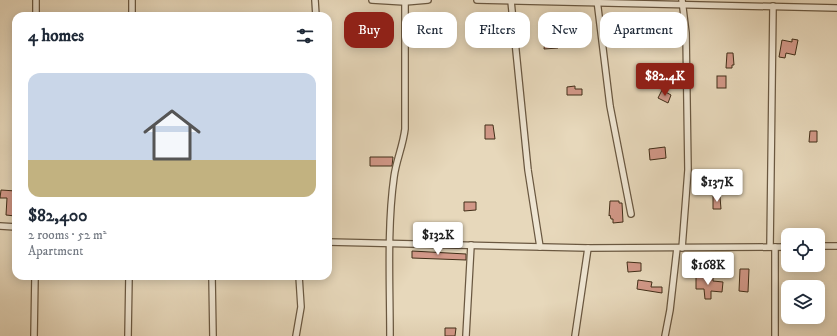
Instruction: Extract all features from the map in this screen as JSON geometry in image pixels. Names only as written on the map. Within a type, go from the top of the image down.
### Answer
[{"type":"street","points":[[36,0],[36,12]]},
{"type":"street","points":[[132,0],[132,12]]},
{"type":"street","points":[[315,0],[316,12]]},
{"type":"street","points":[[372,0],[428,0]]},
{"type":"street","points":[[477,0],[777,4],[837,8]]},
{"type":"street","points":[[390,336],[390,242],[394,176],[402,149],[405,129],[405,1]]},
{"type":"street","points":[[511,1],[528,170],[540,247]]},
{"type":"street","points":[[598,1],[610,106],[630,214]]},
{"type":"street","points":[[665,336],[680,248],[688,170],[686,33],[682,2]]},
{"type":"street","points":[[775,336],[773,247],[777,4]]},
{"type":"street","points":[[0,226],[12,227]]},
{"type":"street","points":[[332,242],[390,242],[588,248],[781,247]]},
{"type":"street","points":[[466,336],[471,245]]},
{"type":"street","points":[[825,246],[837,246]]},
{"type":"street","points":[[575,336],[588,248]]},
{"type":"street","points":[[34,336],[35,280]]},
{"type":"street","points":[[128,336],[129,280]]},
{"type":"street","points":[[212,280],[213,336]]},
{"type":"street","points":[[296,336],[301,307],[299,280]]},
{"type":"building","points":[[792,39],[798,40],[795,55],[786,53],[785,58],[779,57],[782,40],[792,42]]},
{"type":"building","points":[[727,53],[733,53],[734,65],[732,65],[732,68],[726,68]]},
{"type":"building","points":[[717,76],[726,76],[726,88],[717,88]]},
{"type":"building","points":[[575,86],[575,89],[582,89],[582,95],[567,95],[567,87]]},
{"type":"building","points":[[662,90],[671,95],[668,103],[658,98]]},
{"type":"building","points":[[485,125],[493,125],[495,139],[485,139]]},
{"type":"building","points":[[810,131],[817,131],[817,142],[809,142]]},
{"type":"building","points":[[665,147],[666,158],[650,160],[649,149]]},
{"type":"building","points":[[370,157],[393,157],[392,166],[370,166]]},
{"type":"building","points":[[1,190],[12,191],[12,216],[6,215],[7,198],[0,198]]},
{"type":"building","points":[[713,196],[720,197],[721,209],[713,209]]},
{"type":"building","points":[[610,201],[619,201],[619,203],[622,203],[623,222],[613,223],[613,219],[611,219],[610,215],[609,216]]},
{"type":"building","points":[[464,202],[476,202],[476,210],[464,211]]},
{"type":"building","points":[[412,251],[466,254],[466,260],[412,258]]},
{"type":"building","points":[[627,262],[641,263],[641,271],[628,272]]},
{"type":"building","points":[[740,269],[749,269],[748,292],[739,291]]},
{"type":"building","points":[[696,276],[713,277],[713,281],[723,282],[722,292],[711,291],[711,299],[705,299],[704,289],[696,289]]},
{"type":"building","points":[[638,280],[652,282],[651,287],[662,287],[662,293],[637,289]]},
{"type":"building","points":[[445,328],[456,328],[455,336],[445,336]]}]
